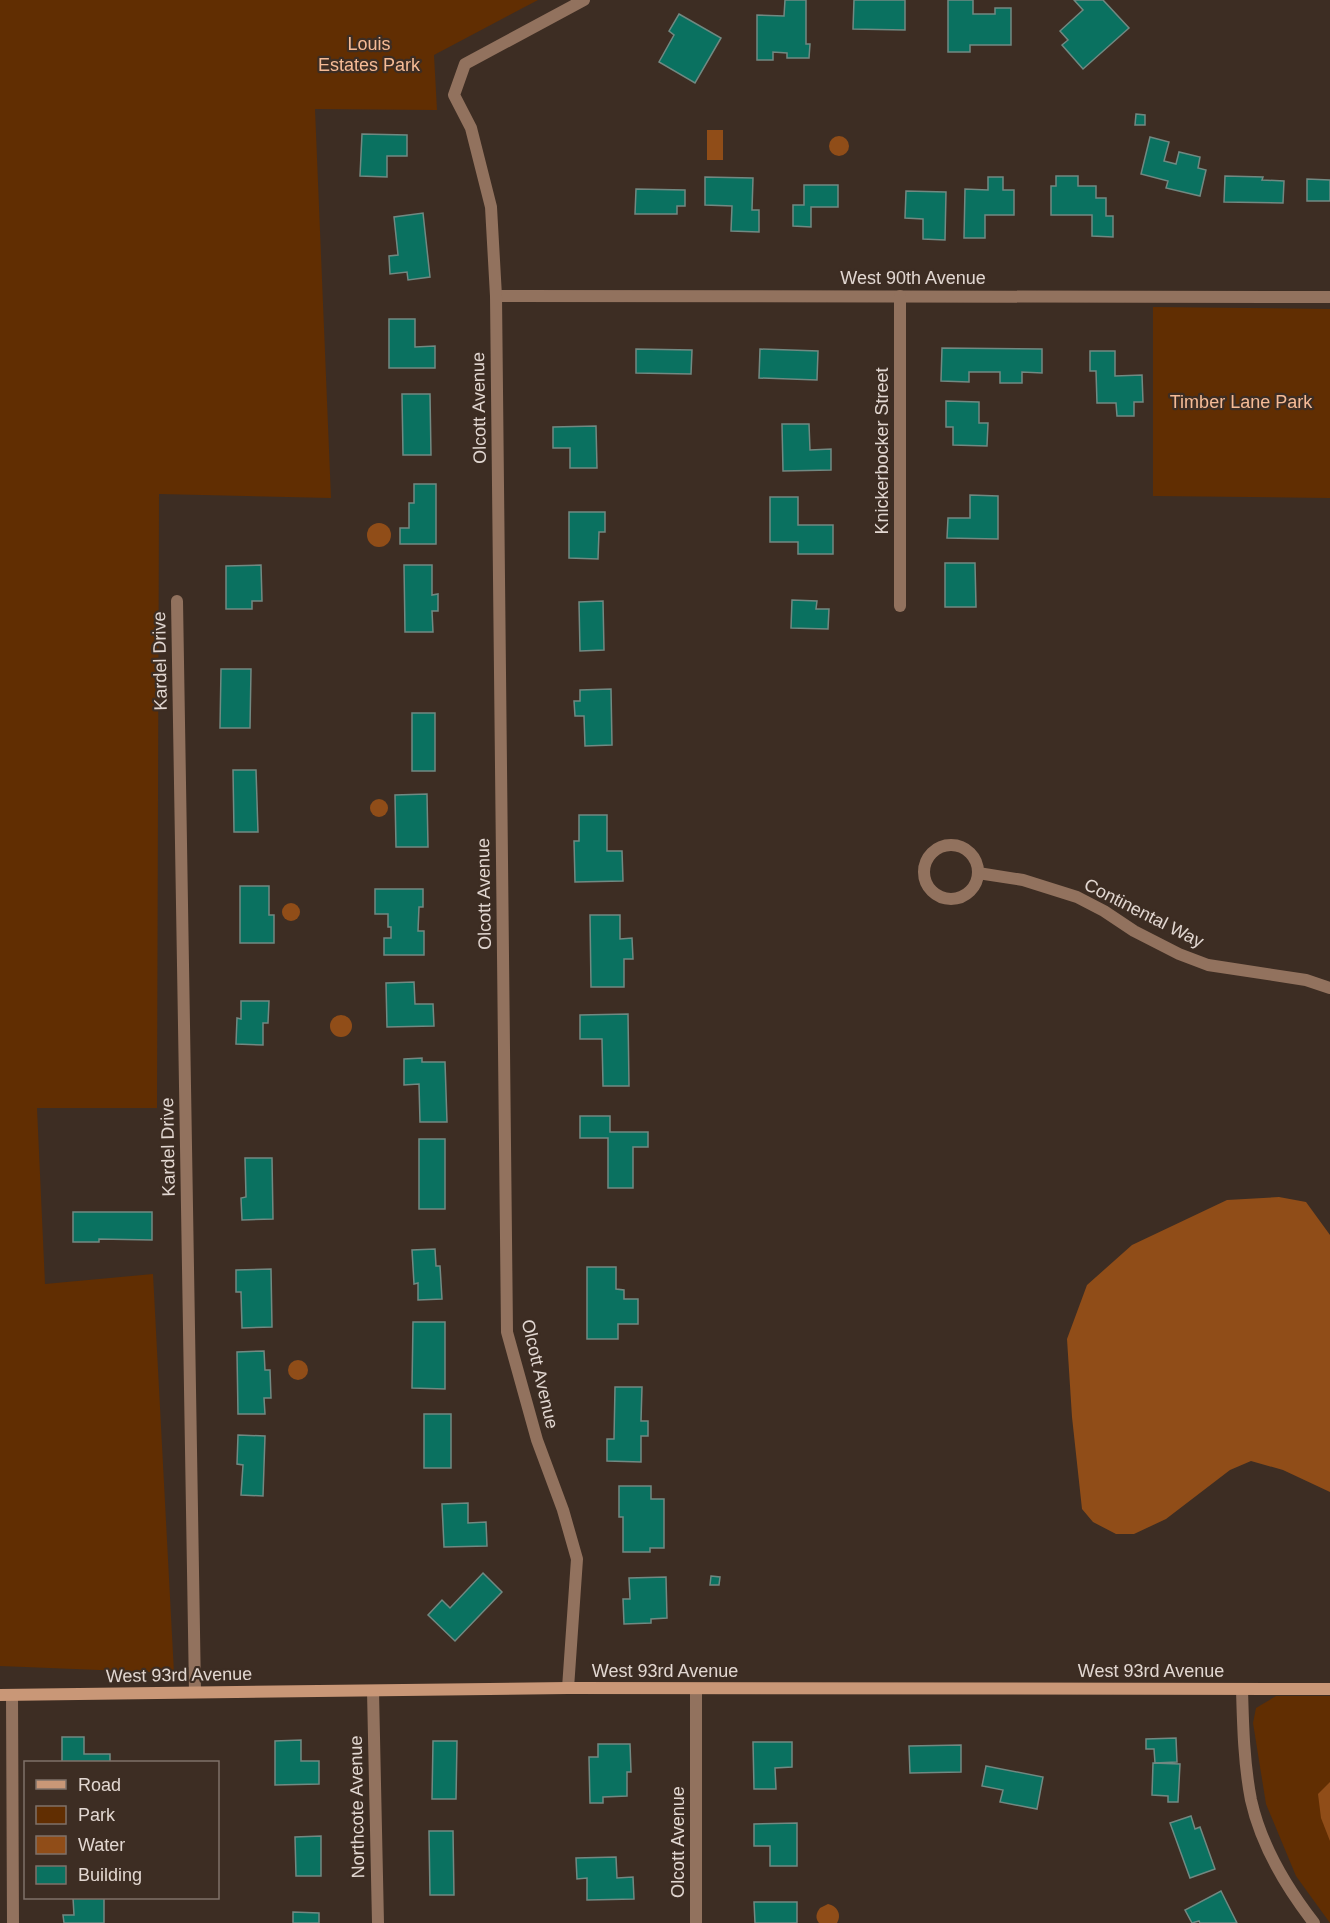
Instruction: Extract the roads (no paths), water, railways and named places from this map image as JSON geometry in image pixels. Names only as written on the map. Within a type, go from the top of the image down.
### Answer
[{"type":"street","name":"Olcott Avenue","points":[[568,1688],[577,1559],[563,1510],[537,1440],[507,1332],[496,296],[491,207],[471,128],[454,95],[465,64],[584,0]]},
{"type":"street","name":"West 90th Avenue","points":[[496,296],[1330,297]]},
{"type":"street","name":"Knickerbocker Street","points":[[900,296],[900,606]]},
{"type":"street","name":"Kardel Drive","points":[[177,602],[195,1692]]},
{"type":"street","points":[[951,844],[968,850],[974,856],[978,865],[978,873],[972,890],[956,899],[947,899],[938,896],[926,883],[925,865],[934,850],[951,844]]},
{"type":"street","name":"Continental Way","points":[[978,873],[1023,880],[1077,897],[1104,911],[1134,931],[1179,954],[1208,965],[1306,980],[1330,988]]},
{"type":"street","name":"West 93rd Avenue","points":[[6,1695],[568,1688],[1330,1689]]},
{"type":"street","name":"Olcott Avenue","points":[[696,1689],[696,1923]]},
{"type":"street","points":[[1242,1689],[1245,1761],[1252,1802],[1281,1877],[1314,1923]]},
{"type":"street","name":"Northcote Avenue","points":[[373,1691],[378,1923]]},
{"type":"street","points":[[6,1695],[13,1923]]},
{"type":"water","points":[[707,130],[723,130],[723,160],[707,160]]},
{"type":"water","points":[[839,136],[846,139],[849,146],[846,153],[839,156],[832,153],[829,146],[832,139]]},
{"type":"water","points":[[379,523],[387,527],[391,535],[387,543],[379,547],[371,543],[367,535],[371,527]]},
{"type":"water","points":[[375,799],[383,799],[388,804],[386,815],[375,817],[370,812],[370,804]]},
{"type":"water","points":[[287,903],[295,903],[300,908],[298,919],[287,921],[282,916],[282,908]]},
{"type":"water","points":[[337,1015],[345,1015],[352,1022],[352,1030],[345,1037],[337,1037],[330,1030],[330,1022]]},
{"type":"water","points":[[1279,1197],[1306,1202],[1330,1235],[1330,1492],[1283,1470],[1251,1461],[1230,1470],[1166,1519],[1134,1534],[1116,1534],[1093,1522],[1082,1509],[1072,1417],[1067,1339],[1087,1285],[1132,1245],[1227,1200]]},
{"type":"water","points":[[298,1360],[305,1363],[308,1370],[305,1377],[298,1380],[291,1377],[288,1370],[291,1363]]},
{"type":"water","points":[[1330,1782],[1330,1841],[1321,1818],[1318,1794]]},
{"type":"water","points":[[828,1904],[838,1911],[837,1923],[819,1923],[818,1912],[820,1908]]},
{"type":"park label","name":"Louis Estates Park","points":[[369,54]]},
{"type":"park label","name":"Timber Lane Park","points":[[1241,402]]}]
